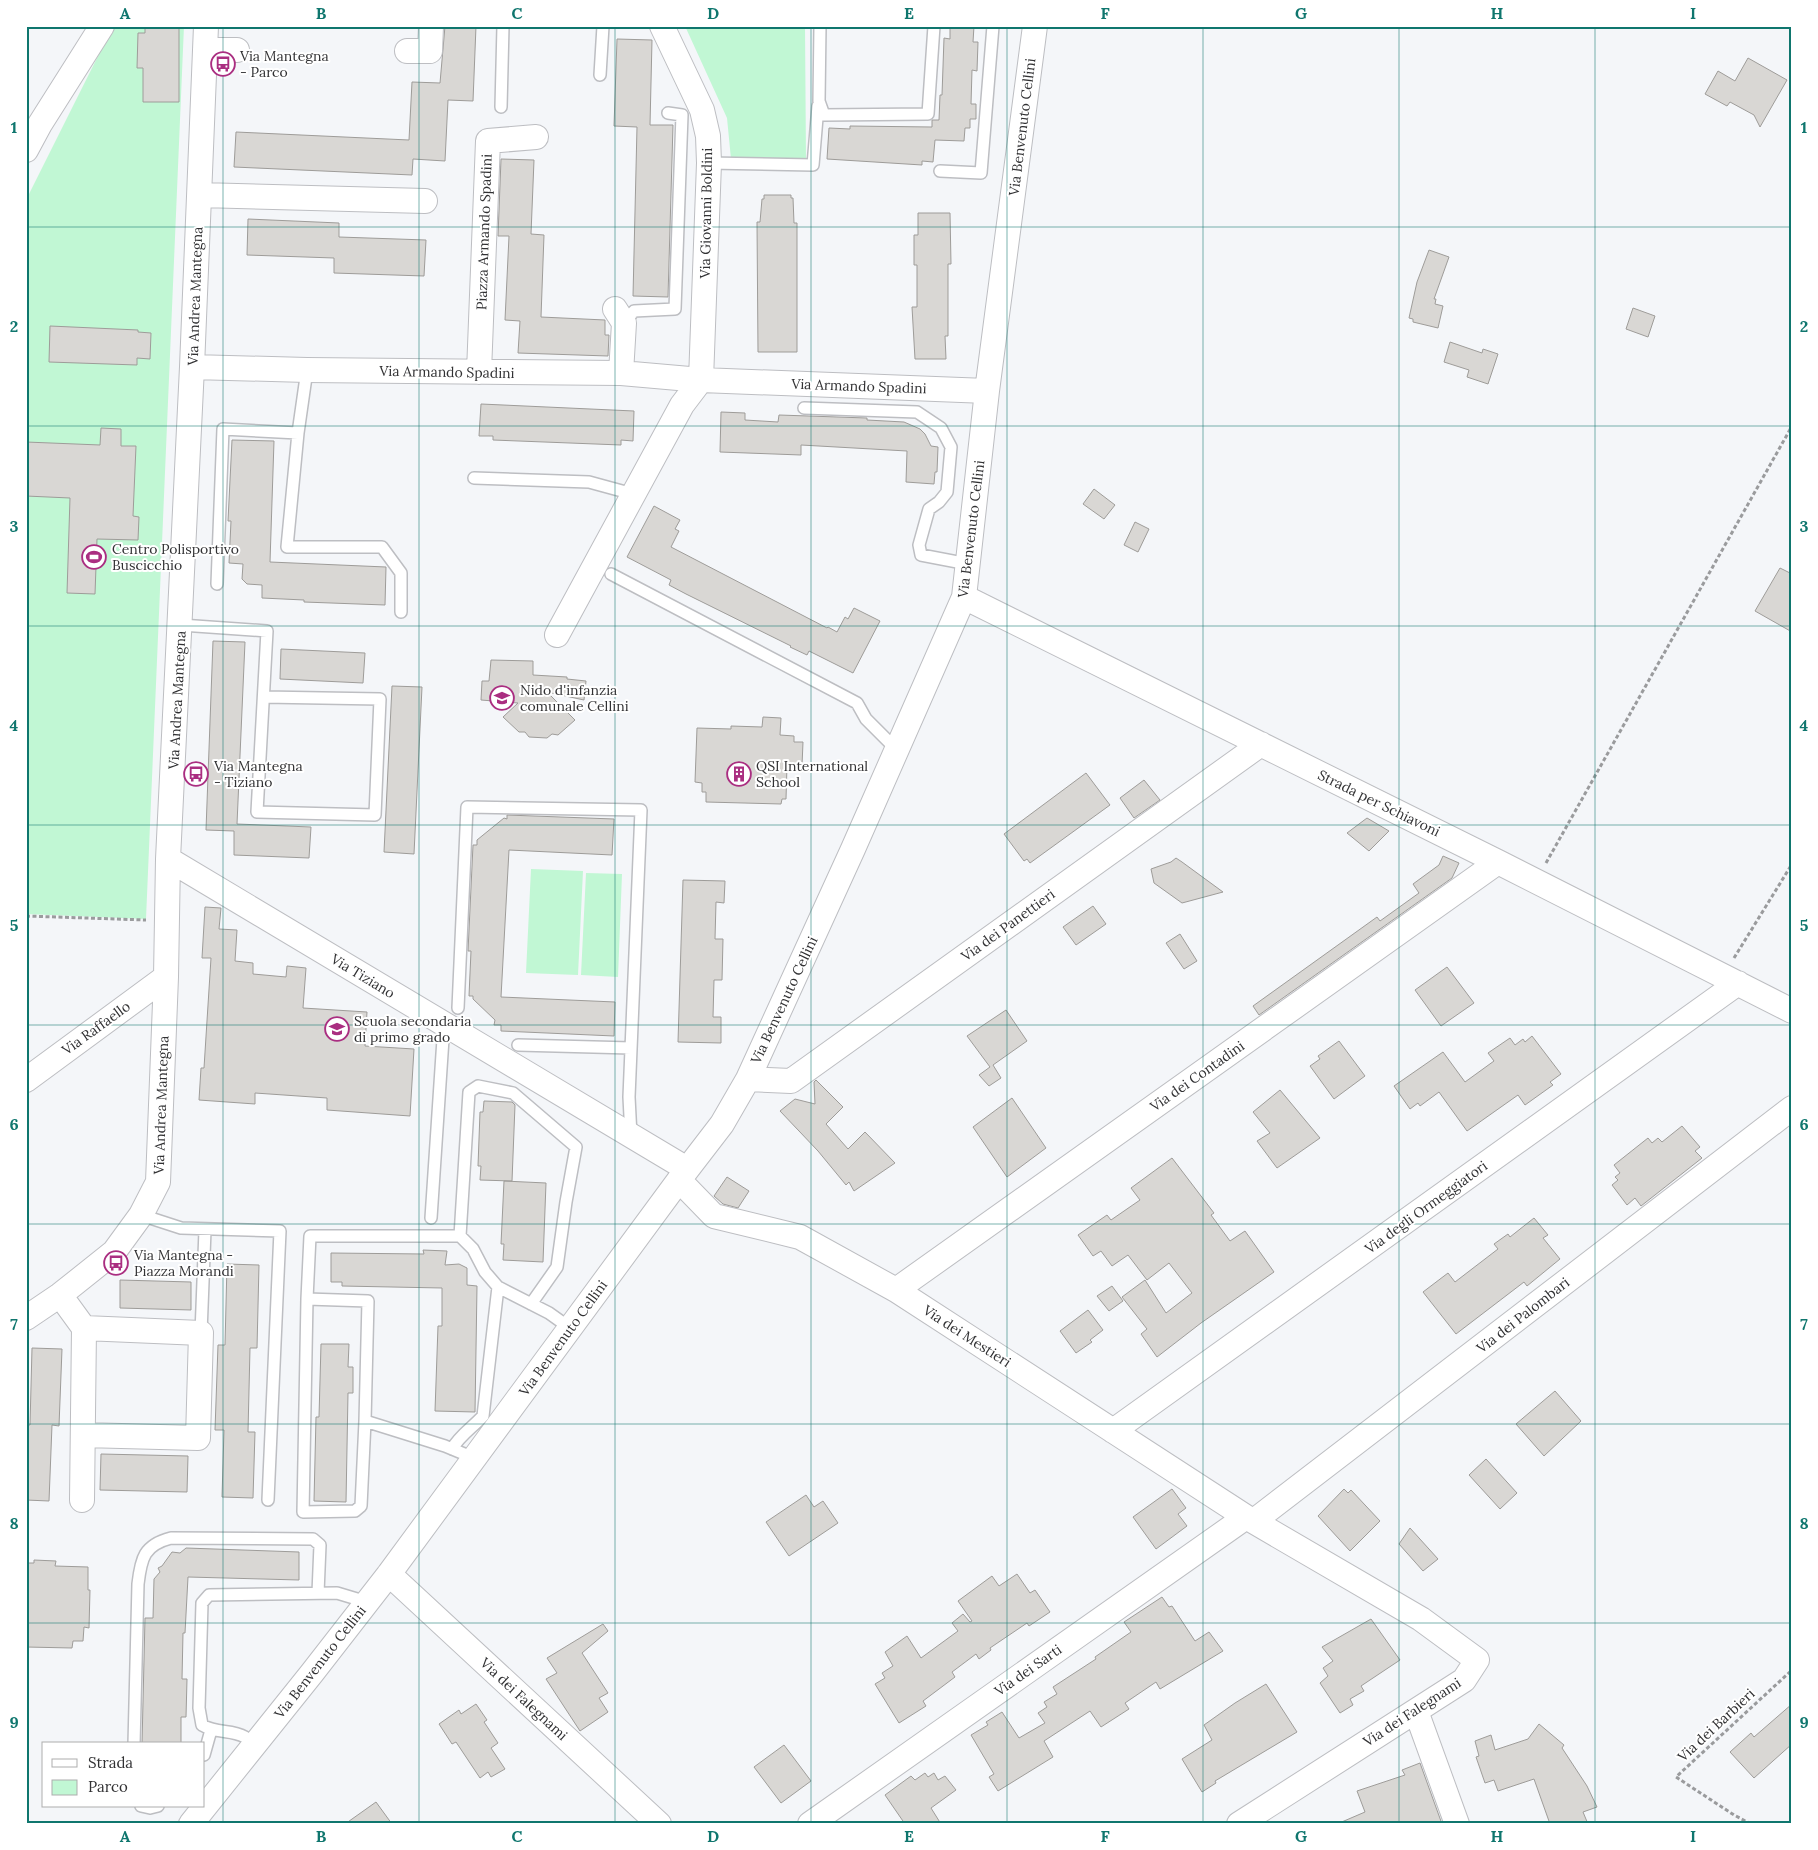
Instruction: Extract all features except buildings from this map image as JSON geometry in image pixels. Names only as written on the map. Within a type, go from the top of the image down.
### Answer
[{"type":"street","points":[[26,150],[33,119],[102,26]]},
{"type":"street","name":"Via Andrea Mantegna","points":[[26,1318],[60,1295],[114,1252],[140,1216],[158,1182],[166,977],[168,859],[181,625],[206,26]]},
{"type":"street","points":[[407,51],[430,51],[431,26]]},
{"type":"street","name":"Via Giovanni Boldini","points":[[662,26],[702,110],[708,136],[710,163],[701,380]]},
{"type":"street","name":"Via Benvenuto Cellini","points":[[205,1807],[389,1574],[722,1124],[748,1079],[964,597],[987,391],[1035,26]]},
{"type":"street","points":[[205,50],[237,50]]},
{"type":"street","name":"Piazza Armando Spadini","points":[[479,372],[488,141],[536,138]]},
{"type":"street","points":[[200,195],[425,201]]},
{"type":"street","points":[[620,316],[621,373]]},
{"type":"street","name":"Via Armando Spadini","points":[[192,367],[621,373],[701,380],[987,391]]},
{"type":"street","points":[[557,635],[682,405],[701,380]]},
{"type":"street","name":"Strada per Schiavoni","points":[[964,597],[1498,862],[1792,1011]]},
{"type":"street","name":"Via dei Panettieri","points":[[748,1079],[791,1081],[1261,744]]},
{"type":"street","name":"Via Tiziano","points":[[168,859],[451,1016],[631,1136],[683,1175]]},
{"type":"street","name":"Via dei Contadini","points":[[896,1290],[1498,862]]},
{"type":"street","name":"Via Raffaello","points":[[26,1080],[166,977]]},
{"type":"street","name":"Via degli Ormeggiatori","points":[[1113,1431],[1730,980]]},
{"type":"street","name":"Via dei Palombari","points":[[1250,1519],[1792,1108]]},
{"type":"street","name":"Via dei Mestieri","points":[[683,1175],[714,1216],[800,1237],[896,1290],[1250,1519]]},
{"type":"street","points":[[60,1295],[84,1328],[82,1500]]},
{"type":"street","points":[[83,1435],[198,1438],[201,1333],[84,1328]]},
{"type":"street","name":"Via dei Falegnami","points":[[1239,1824],[1464,1680],[1477,1660],[1421,1620],[1250,1519]]},
{"type":"street","name":"Via dei Sarti","points":[[810,1824],[1250,1519]]},
{"type":"street","name":"Via dei Falegnami","points":[[389,1574],[659,1824]]},
{"type":"street","points":[[1416,1711],[1457,1824]]},
{"type":"street","name":"Via Benvenuto Cellini","points":[[191,1824],[204,1808]]},
{"type":"lane","points":[[501,107],[503,26]]},
{"type":"lane","points":[[600,75],[603,26]]},
{"type":"lane","points":[[710,163],[813,165],[819,101],[820,26]]},
{"type":"lane","points":[[819,101],[824,115],[928,114],[934,26]]},
{"type":"lane","points":[[940,171],[981,173],[993,26]]},
{"type":"lane","points":[[620,316],[634,310],[675,309],[682,115],[668,113]]},
{"type":"lane","points":[[307,370],[298,433],[287,547],[382,547],[402,573],[401,612]]},
{"type":"lane","points":[[804,408],[917,412],[941,428],[951,446],[947,492],[939,502],[929,509],[919,545],[921,555],[968,564]]},
{"type":"lane","points":[[217,584],[223,429],[298,433]]},
{"type":"lane","points":[[474,478],[589,482],[633,494]]},
{"type":"lane","points":[[611,574],[857,704],[866,719],[897,750]]},
{"type":"lane","points":[[181,625],[267,631],[257,812],[375,814],[380,699],[264,697]]},
{"type":"lane","points":[[431,1218],[451,1016],[467,807],[641,810],[629,1097],[631,1136]]},
{"type":"lane","points":[[518,1045],[631,1048]]},
{"type":"lane","points":[[460,1236],[469,1092],[478,1086],[513,1093],[576,1147],[557,1267],[531,1304]]},
{"type":"lane","points":[[140,1216],[181,1228],[280,1231],[268,1500]]},
{"type":"lane","points":[[201,1333],[205,1230]]},
{"type":"lane","points":[[307,1299],[368,1301],[366,1421],[362,1506],[355,1511],[303,1512],[307,1299],[310,1236],[460,1236],[473,1249],[485,1272],[498,1287],[549,1312],[570,1328]]},
{"type":"lane","points":[[452,1449],[456,1442],[473,1428],[483,1416],[498,1287]]},
{"type":"lane","points":[[366,1421],[474,1458]]},
{"type":"lane","points":[[134,1742],[138,1584],[140,1567],[146,1550],[156,1542],[171,1538],[313,1540],[320,1544],[318,1593]]},
{"type":"lane","points":[[254,1746],[245,1737],[211,1730],[202,1725],[199,1708],[202,1603],[208,1595],[338,1593],[368,1602]]},
{"type":"lane","points":[[205,1751],[211,1730]]},
{"type":"path","points":[[1536,882],[1792,426]]},
{"type":"path","points":[[1730,980],[1792,864]]},
{"type":"path","points":[[26,916],[148,920]]},
{"type":"path","name":"Via dei Barbieri","points":[[1751,1824],[1676,1778],[1792,1670]]},
{"type":"green space","name":"Centro Polisportivo Buscicchio","points":[[113,26],[184,26],[146,919],[26,914],[26,200]]},
{"type":"green space","points":[[685,26],[805,26],[806,161],[731,159],[727,118]]},
{"type":"green space","points":[[531,869],[583,871],[578,975],[526,973]]},
{"type":"green space","points":[[586,873],[622,874],[618,977],[581,975]]},
{"type":"place","name":"Via Mantegna - Parco","points":[[223,64]]},
{"type":"place","name":"Centro Polisportivo Buscicchio","points":[[94,557]]},
{"type":"place","name":"Nido d'infanzia comunale Cellini","points":[[502,698]]},
{"type":"place","name":"Via Mantegna - Tiziano","points":[[196,774]]},
{"type":"place","name":"QSI International School","points":[[739,774]]},
{"type":"place","name":"Scuola secondaria di primo grado","points":[[337,1029]]},
{"type":"place","name":"Via Mantegna - Piazza Morandi","points":[[116,1263]]}]
